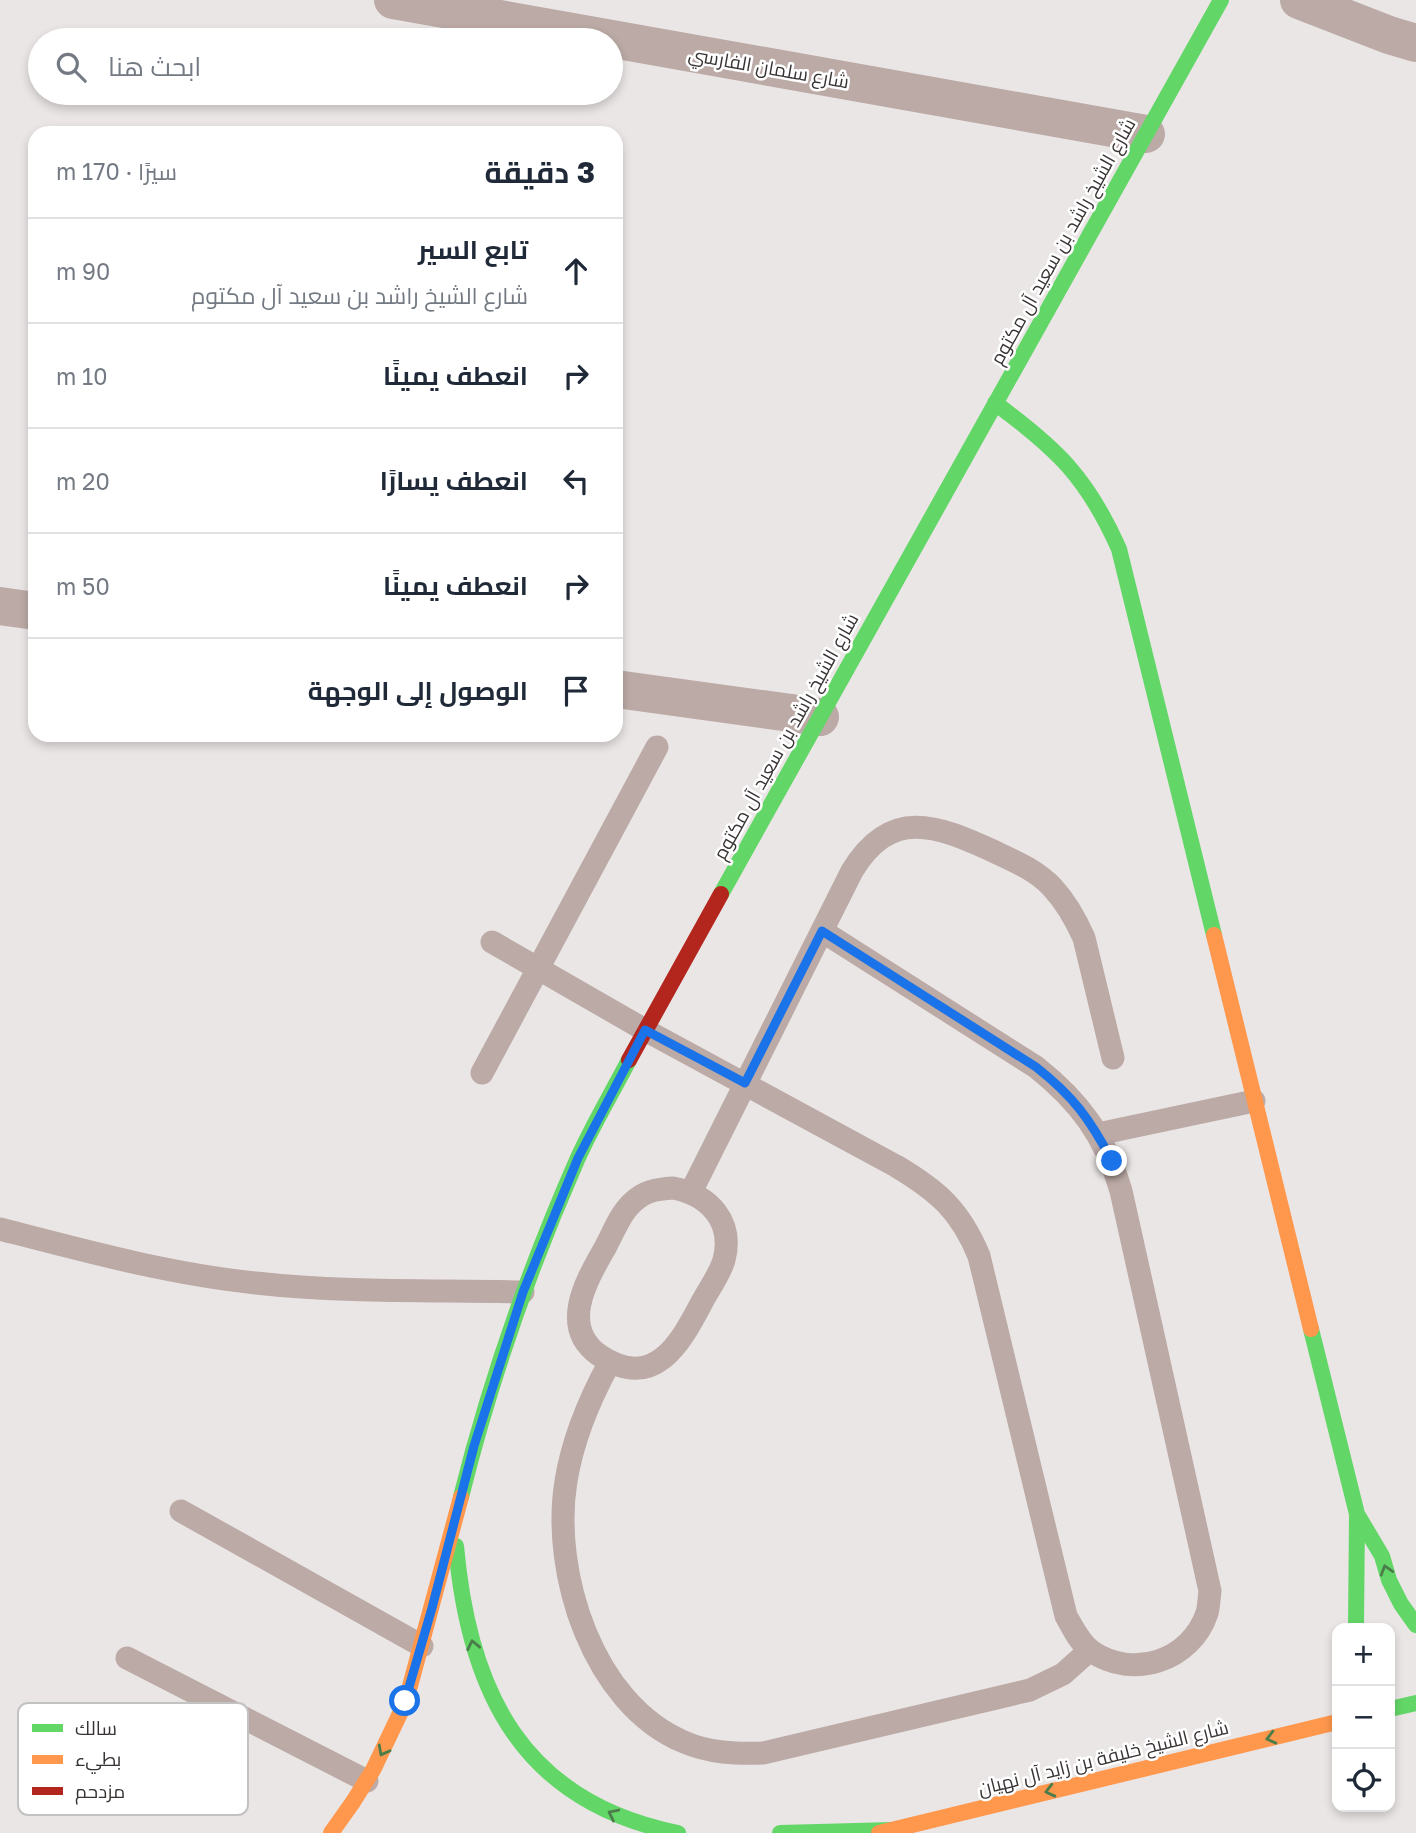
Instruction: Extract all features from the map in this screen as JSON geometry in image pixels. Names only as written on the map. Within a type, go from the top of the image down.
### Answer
[{"type":"street","name":"شارع سلمان الفارسي","points":[[393,0],[550,28]]},
{"type":"street","name":"شارع الشيخ راشد بن سعيد آل مكتوم","points":[[331,1833],[367,1781],[387,1746],[405,1701],[474,1446],[523,1292],[578,1158],[645,1030],[1221,0]]},
{"type":"street","points":[[1298,0],[1416,43]]},
{"type":"street","name":"شارع سلمان الفارسي","points":[[623,41],[1146,134]]},
{"type":"street","points":[[995,403],[1044,439],[1068,463],[1090,489],[1119,549],[1357,1514],[1356,1623]]},
{"type":"street","points":[[0,606],[28,610]]},
{"type":"street","points":[[623,690],[820,717]]},
{"type":"street","points":[[1357,1514],[1382,1556],[1389,1580],[1401,1604],[1416,1625]]},
{"type":"street","name":"شارع الشيخ راشد بن سعيد آل مكتوم","points":[[455,1523],[458,1566],[476,1660],[493,1700],[516,1738],[547,1771],[581,1798],[621,1818],[678,1833]]},
{"type":"street","points":[[1395,1708],[1416,1703]]},
{"type":"street","name":"شارع الشيخ خليفة بن زايد آل نهيان","points":[[886,1831],[1320,1726],[1332,1717]]},
{"type":"street","points":[[780,1833],[886,1831]]},
{"type":"lane","points":[[482,1073],[657,747]]},
{"type":"lane","points":[[691,1192],[860,858],[885,836],[915,827],[931,827],[961,836],[1019,862],[1052,887],[1084,937],[1114,1058]]},
{"type":"lane","points":[[492,942],[645,1030],[914,1177],[947,1202],[961,1219],[975,1247],[984,1277],[1066,1616],[1075,1634],[1090,1650],[1108,1660],[1128,1665],[1149,1665],[1169,1658],[1186,1646],[1199,1630],[1208,1611],[1210,1591],[1121,1191],[1112,1161],[1081,1109],[1060,1086],[1036,1067],[822,931]]},
{"type":"lane","points":[[1098,1134],[1254,1101]]},
{"type":"lane","points":[[673,1188],[691,1192],[706,1200],[717,1212],[724,1227],[724,1261],[689,1328],[671,1354],[657,1363],[642,1367],[625,1367],[610,1362],[585,1340],[578,1308],[585,1284],[626,1209],[639,1197],[656,1190],[673,1188]]},
{"type":"lane","points":[[0,1229],[165,1269],[255,1283],[317,1288],[523,1292]]},
{"type":"lane","points":[[610,1362],[580,1421],[572,1452],[565,1484],[565,1549],[570,1582],[591,1644],[621,1696],[660,1730],[684,1742],[710,1750],[737,1754],[763,1753],[1030,1690],[1063,1674],[1090,1650]]},
{"type":"lane","points":[[181,1511],[422,1646]]},
{"type":"lane","points":[[127,1658],[215,1703]]},
{"type":"lane","points":[[248,1720],[367,1781]]},
{"type":"traffic: fast","points":[[721,894],[1221,0]]},
{"type":"traffic: fast","points":[[995,403],[1036,435],[1068,466],[1095,502],[1119,549],[1214,935]]},
{"type":"traffic: fast","points":[[461,1497],[498,1368],[543,1242],[583,1147],[629,1060]]},
{"type":"traffic: fast","points":[[1311,1329],[1357,1514],[1356,1623]]},
{"type":"traffic: fast","points":[[1357,1514],[1382,1556],[1389,1580],[1401,1604],[1416,1625]]},
{"type":"traffic: fast","points":[[456,1546],[463,1599],[474,1648],[491,1693],[514,1733],[543,1767],[580,1796],[624,1818],[678,1833]]},
{"type":"traffic: fast","points":[[1395,1708],[1416,1703]]},
{"type":"traffic: fast","points":[[780,1833],[893,1830]]},
{"type":"traffic: slow","points":[[1214,935],[1311,1329]]},
{"type":"traffic: slow","points":[[331,1833],[373,1770],[406,1701],[461,1497]]},
{"type":"traffic: slow","points":[[879,1833],[1332,1723]]},
{"type":"traffic: jam","points":[[629,1060],[721,894]]},
{"type":"route","points":[[405,1701],[474,1446],[523,1292],[578,1158],[645,1030],[745,1083],[822,931],[1010,1049],[1060,1086],[1081,1109],[1112,1161]]}]
